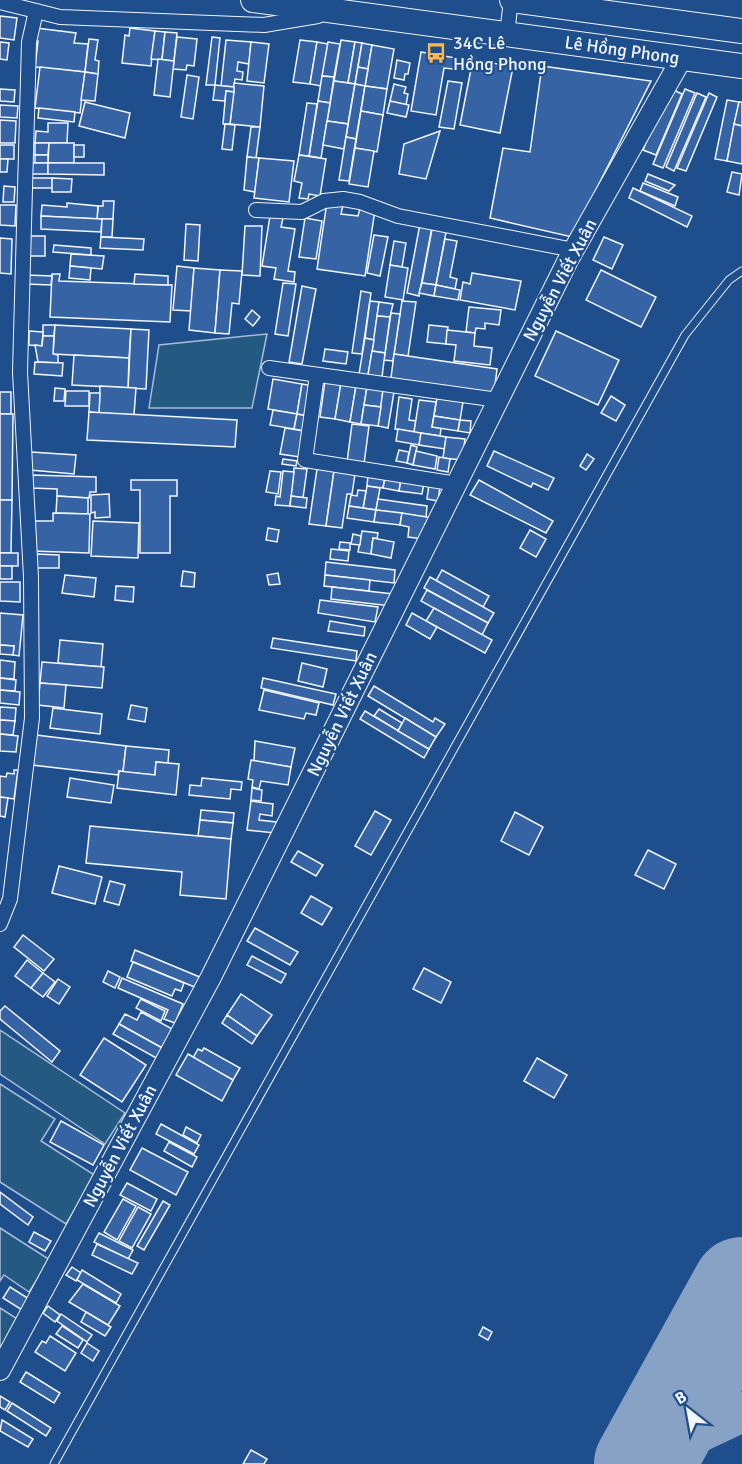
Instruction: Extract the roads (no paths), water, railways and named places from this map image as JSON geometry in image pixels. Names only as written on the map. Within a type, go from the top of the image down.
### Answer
[{"type":"highway","name":"Lê Hồng Phong","points":[[253,0],[734,65]]},
{"type":"highway","name":"Lê Hồng Phong","points":[[511,0],[736,30]]},
{"type":"highway","points":[[734,65],[736,30]]},
{"type":"street","points":[[507,34],[511,0]]},
{"type":"street","points":[[0,2],[60,17],[264,25],[340,12]]},
{"type":"street","points":[[0,924],[10,899],[32,718],[31,577],[20,372],[29,42],[36,11]]},
{"type":"street","name":"Nguyễn Viết Xuân","points":[[0,1370],[211,977],[574,250],[682,57]]},
{"type":"street","points":[[256,210],[302,212],[324,201],[343,199],[360,202],[398,216],[574,250]]},
{"type":"street","points":[[269,368],[498,400]]},
{"type":"street","points":[[317,375],[305,460],[456,484]]},
{"type":"lane","points":[[54,1464],[685,335],[729,279],[742,271]]},
{"type":"place","name":"34C Lê Hồng Phong","points":[[436,53]]}]
